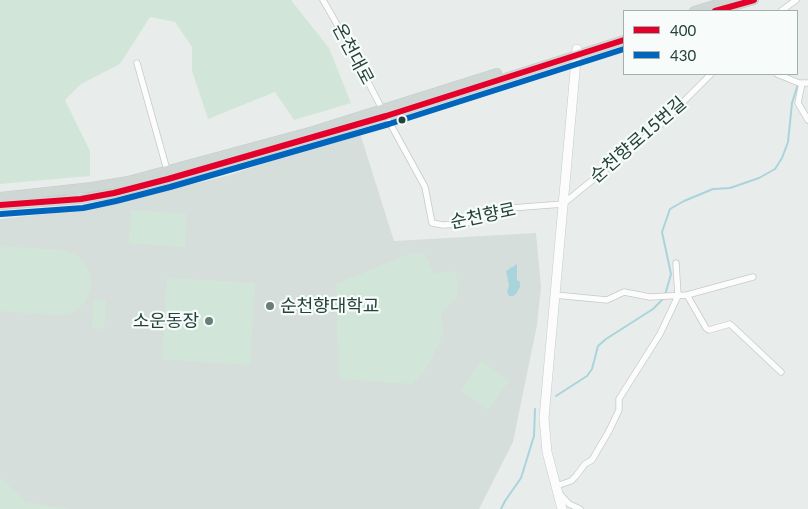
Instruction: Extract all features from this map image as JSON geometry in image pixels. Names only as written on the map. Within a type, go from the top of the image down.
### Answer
[{"type":"main road","points":[[697,10],[732,0]]},
{"type":"main road","points":[[719,10],[754,0]]},
{"type":"main road","points":[[0,205],[57,201],[114,192],[168,179],[576,52],[623,34]]},
{"type":"main road","points":[[576,52],[623,40]]},
{"type":"main road","points":[[562,509],[547,452],[544,418],[576,52]]},
{"type":"main road","points":[[0,197],[128,181],[384,113]]},
{"type":"street","name":"온천대로","points":[[323,0],[384,113]]},
{"type":"street","points":[[783,10],[796,0]]},
{"type":"street","points":[[137,63],[166,170]]},
{"type":"street","name":"순천향로15번길","points":[[563,204],[659,126],[710,75]]},
{"type":"street","points":[[779,75],[799,83],[805,83],[798,103],[808,120]]},
{"type":"street","name":"순천향로","points":[[384,113],[425,188],[432,223],[443,225],[462,224],[482,218],[498,209],[563,204]]},
{"type":"street","points":[[580,509],[569,504],[556,489],[571,481],[585,464],[592,460],[609,431],[618,410],[619,399],[660,334],[678,296],[676,263]]},
{"type":"street","points":[[555,295],[607,300],[624,292],[650,297],[678,296],[753,277]]},
{"type":"street","points":[[687,295],[706,328],[709,330],[730,324],[781,372]]},
{"type":"shaded area","name":"순천향대학교","points":[[359,130],[394,241],[536,233],[541,287],[537,325],[513,442],[479,509],[0,509],[0,219],[89,209],[230,175]]},
{"type":"green space","points":[[0,0],[291,0],[329,48],[351,103],[294,120],[275,92],[208,119],[192,71],[192,47],[175,22],[150,17],[120,64],[81,84],[65,100],[90,151],[90,176],[0,184]]},
{"type":"green space","points":[[131,210],[186,214],[185,247],[129,243]]},
{"type":"green space","points":[[0,246],[61,250],[76,255],[84,263],[90,274],[91,286],[86,301],[74,312],[63,315],[0,311]]},
{"type":"green space","points":[[412,253],[425,254],[434,274],[454,271],[458,281],[457,298],[441,312],[443,334],[427,367],[413,384],[339,379],[336,284]]},
{"type":"green space","name":"소운동장","points":[[167,278],[255,283],[250,365],[162,359]]},
{"type":"green space","points":[[94,300],[106,301],[104,329],[92,328]]},
{"type":"green space","points":[[481,361],[509,381],[488,410],[461,391]]},
{"type":"green space","points":[[0,477],[26,502],[69,509],[0,509]]},
{"type":"water","points":[[517,264],[517,280],[520,282],[520,287],[516,294],[509,296],[507,292],[509,285],[506,271]]},
{"type":"waterway","points":[[665,295],[671,274],[662,232],[670,209],[713,189],[730,188],[759,178],[775,169],[782,158],[788,142],[792,103],[798,84]]},
{"type":"waterway","points":[[556,396],[587,376],[592,369],[598,346],[653,309],[663,299]]},
{"type":"waterway","points":[[501,509],[521,478],[534,436],[535,409]]},
{"type":"transit line","name":"400","points":[[719,10],[754,0]]},
{"type":"transit line","name":"400","points":[[0,205],[81,199],[114,193],[168,179],[386,116],[623,40]]},
{"type":"transit line","name":"430","points":[[1,214],[83,208],[170,187],[389,124],[623,49]]},
{"type":"place","name":"순천향대학교","points":[[270,306]]},
{"type":"place","name":"소운동장","points":[[209,321]]}]
